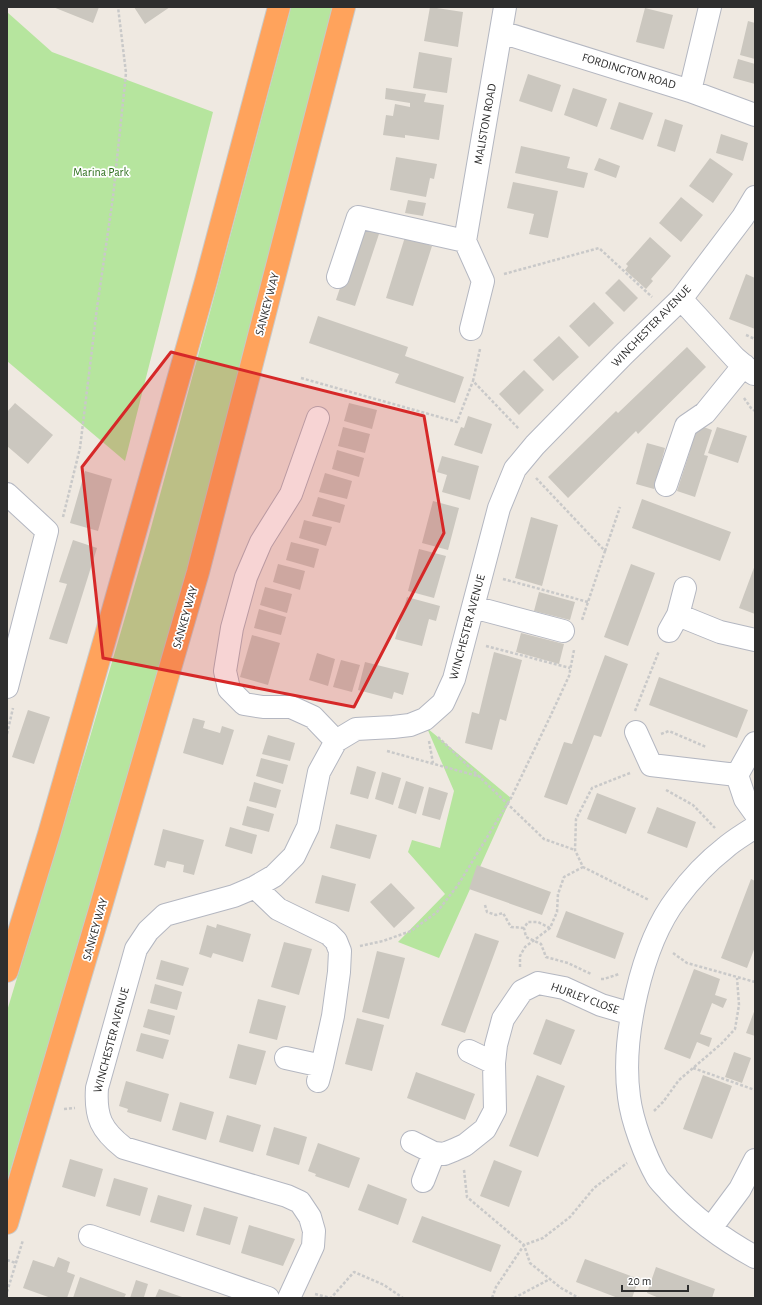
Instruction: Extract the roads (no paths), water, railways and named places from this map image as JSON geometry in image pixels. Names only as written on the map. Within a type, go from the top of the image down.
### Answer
[{"type":"highway","points":[[7,971],[49,834],[106,636],[208,273],[279,7]]},
{"type":"highway","name":"SANKEY WAY","points":[[7,1223],[95,928],[198,572],[344,7]]},
{"type":"street","name":"MALISTON ROAD","points":[[465,241],[505,7]]},
{"type":"street","points":[[690,91],[710,7]]},
{"type":"street","name":"FORDINGTON ROAD","points":[[501,32],[690,91],[755,115]]},
{"type":"street","name":"WINCHESTER AVENUE","points":[[291,1294],[313,1246],[314,1231],[310,1217],[300,1202],[286,1196],[124,1148],[111,1138],[101,1123],[96,1106],[97,1088],[136,949],[148,931],[165,915],[234,896],[255,887],[274,876],[294,856],[308,827],[319,772],[336,741],[356,729],[410,725],[425,719],[443,703],[454,679],[499,508],[515,469],[535,445],[674,306],[743,217],[755,197]]},
{"type":"street","points":[[338,277],[358,217],[465,241],[483,281],[471,329]]},
{"type":"street","points":[[666,485],[686,426],[704,413],[749,370],[674,306]]},
{"type":"street","points":[[318,418],[291,494],[262,542],[246,577],[232,628],[225,671],[228,689],[244,704],[263,707],[291,707],[313,717],[336,741]]},
{"type":"street","points":[[7,494],[47,531],[9,695]]},
{"type":"street","points":[[685,588],[674,623],[755,640]]},
{"type":"street","points":[[473,607],[573,634]]},
{"type":"street","points":[[639,738],[651,765],[737,775]]},
{"type":"street","points":[[755,743],[737,775],[745,799],[755,813]]},
{"type":"street","points":[[755,827],[729,845],[696,874],[669,910],[654,940],[643,971],[632,1014],[628,1060],[629,1098],[645,1150],[658,1178],[678,1200],[711,1228],[755,1257]]},
{"type":"street","points":[[255,887],[278,909],[329,934],[336,941],[340,951],[339,972],[333,1016],[320,1074],[286,1058]]},
{"type":"street","name":"HURLEY CLOSE","points":[[494,1062],[496,1046],[503,1020],[522,991],[538,983],[564,988],[601,1005],[632,1014]]},
{"type":"street","points":[[423,1181],[444,1152],[465,1145],[484,1129],[495,1110],[494,1062],[469,1051]]},
{"type":"street","points":[[412,1142],[444,1152]]},
{"type":"street","points":[[711,1228],[740,1189],[755,1160]]},
{"type":"street","points":[[90,1236],[268,1298]]},
{"type":"park label","name":"Marina Park","points":[[101,172]]}]
